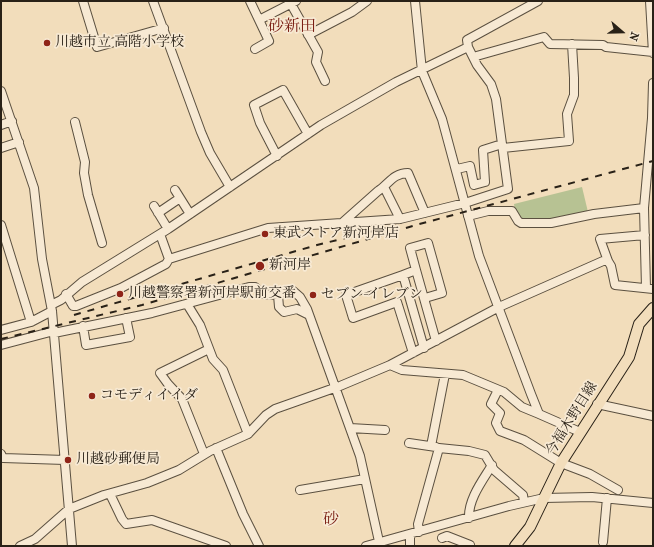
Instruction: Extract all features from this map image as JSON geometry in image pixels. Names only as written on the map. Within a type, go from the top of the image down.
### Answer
[{"type":"main road","name":"今福木野目線","points":[[515,546],[530,527],[561,463],[629,357],[639,324],[653,308]]},
{"type":"street","points":[[83,1],[97,47],[164,28]]},
{"type":"street","points":[[153,1],[210,154],[230,187]]},
{"type":"street","points":[[250,1],[269,41],[255,49]]},
{"type":"street","points":[[308,35],[352,12],[367,1]]},
{"type":"street","points":[[415,1],[422,71],[442,119],[479,256],[539,414]]},
{"type":"street","points":[[66,294],[73,306],[76,306],[121,288],[166,264],[169,259],[268,228],[400,219],[465,203],[508,189],[496,99],[491,84],[477,65],[468,47],[467,40],[538,1]]},
{"type":"street","points":[[473,57],[544,37],[550,44],[603,45],[606,47],[653,52],[650,1]]},
{"type":"street","points":[[259,20],[294,2],[308,35],[318,52],[316,62],[325,81]]},
{"type":"street","points":[[457,170],[470,166],[474,185],[485,182],[483,150],[503,146],[569,140],[567,114],[574,95],[572,44]]},
{"type":"street","points":[[1,330],[31,322],[52,308],[66,294],[82,282],[168,230],[308,134],[361,101],[468,47]]},
{"type":"street","points":[[645,235],[600,239],[611,266],[615,285],[650,288],[644,208],[652,118],[653,83]]},
{"type":"street","points":[[277,156],[260,123],[254,105],[283,90],[308,134]]},
{"type":"street","points":[[1,91],[34,188],[43,263],[52,308],[72,546]]},
{"type":"street","points":[[1,125],[12,121]]},
{"type":"street","points":[[75,122],[85,162],[84,173],[88,195],[102,243]]},
{"type":"street","points":[[1,148],[19,142]]},
{"type":"street","points":[[342,223],[384,187],[388,180],[408,173],[425,213]]},
{"type":"street","points":[[384,187],[400,219]]},
{"type":"street","points":[[175,190],[190,214]]},
{"type":"street","points":[[168,230],[156,209],[180,198]]},
{"type":"street","points":[[468,216],[488,211],[512,211],[521,223],[551,223],[594,214],[644,208]]},
{"type":"street","points":[[1,225],[31,322]]},
{"type":"street","points":[[160,234],[169,259]]},
{"type":"street","points":[[425,298],[442,292],[428,244],[410,248],[436,341]]},
{"type":"street","points":[[20,546],[35,539],[69,509],[170,474],[204,454],[248,434],[266,415],[275,409],[336,388],[390,365],[499,307],[574,273],[603,261],[608,261]]},
{"type":"street","points":[[413,353],[397,302],[353,318],[346,295],[416,270]]},
{"type":"street","points":[[403,275],[424,348]]},
{"type":"street","points":[[1,345],[54,332],[187,304],[250,287],[255,287],[263,294],[278,295],[284,291],[292,290],[296,292],[304,303],[309,315],[360,456],[379,544]]},
{"type":"street","points":[[278,295],[279,307],[284,312],[297,309],[309,315]]},
{"type":"street","points":[[187,304],[200,325],[213,359],[223,370],[248,434]]},
{"type":"street","points":[[83,326],[86,345],[120,339],[130,337],[126,318]]},
{"type":"street","points":[[204,454],[182,399],[160,373],[209,349]]},
{"type":"street","points":[[390,365],[402,370],[463,375],[498,390],[522,407],[580,432]]},
{"type":"street","points":[[410,546],[418,524],[435,447],[445,374]]},
{"type":"street","points":[[498,390],[491,404],[500,413],[496,423],[500,431],[524,440],[561,463],[590,474],[618,490]]},
{"type":"street","points":[[598,404],[653,416]]},
{"type":"street","points":[[350,428],[385,430]]},
{"type":"street","points":[[409,443],[469,450],[485,455],[494,470],[523,495],[524,502]]},
{"type":"street","points":[[216,448],[243,514],[259,546]]},
{"type":"street","points":[[1,454],[3,458],[65,460]]},
{"type":"street","points":[[469,518],[469,510],[478,488],[492,465]]},
{"type":"street","points":[[300,490],[365,478]]},
{"type":"street","points":[[110,494],[126,524],[152,520],[209,543],[226,546]]},
{"type":"street","points":[[366,546],[379,544],[524,502],[544,498],[575,496],[653,503]]},
{"type":"street","points":[[603,542],[607,498]]},
{"type":"street","points":[[438,526],[441,542]]},
{"type":"street","points":[[441,542],[447,536],[470,544],[469,546]]},
{"type":"green space","points":[[582,187],[588,212],[559,220],[521,221],[516,214],[514,204]]},
{"type":"railway","points":[[1,339],[142,305],[416,225],[653,161]]},
{"type":"railway","points":[[74,315],[317,245],[390,227]]},
{"type":"place","name":"川越市立 高階小学校","points":[[47,43]]},
{"type":"place","name":"東武ストア新河岸店","points":[[265,234]]},
{"type":"place","name":"新河岸","points":[[260,266]]},
{"type":"place","name":"川越警察署新河岸駅前交番","points":[[120,294]]},
{"type":"place","name":"セブン-イレブン","points":[[313,295]]},
{"type":"place","name":"コモディイイダ","points":[[92,396]]},
{"type":"place","name":"川越砂郵便局","points":[[68,460]]},
{"type":"district","name":"砂新田","points":[[292,27]]},
{"type":"district","name":"砂","points":[[331,520]]}]
